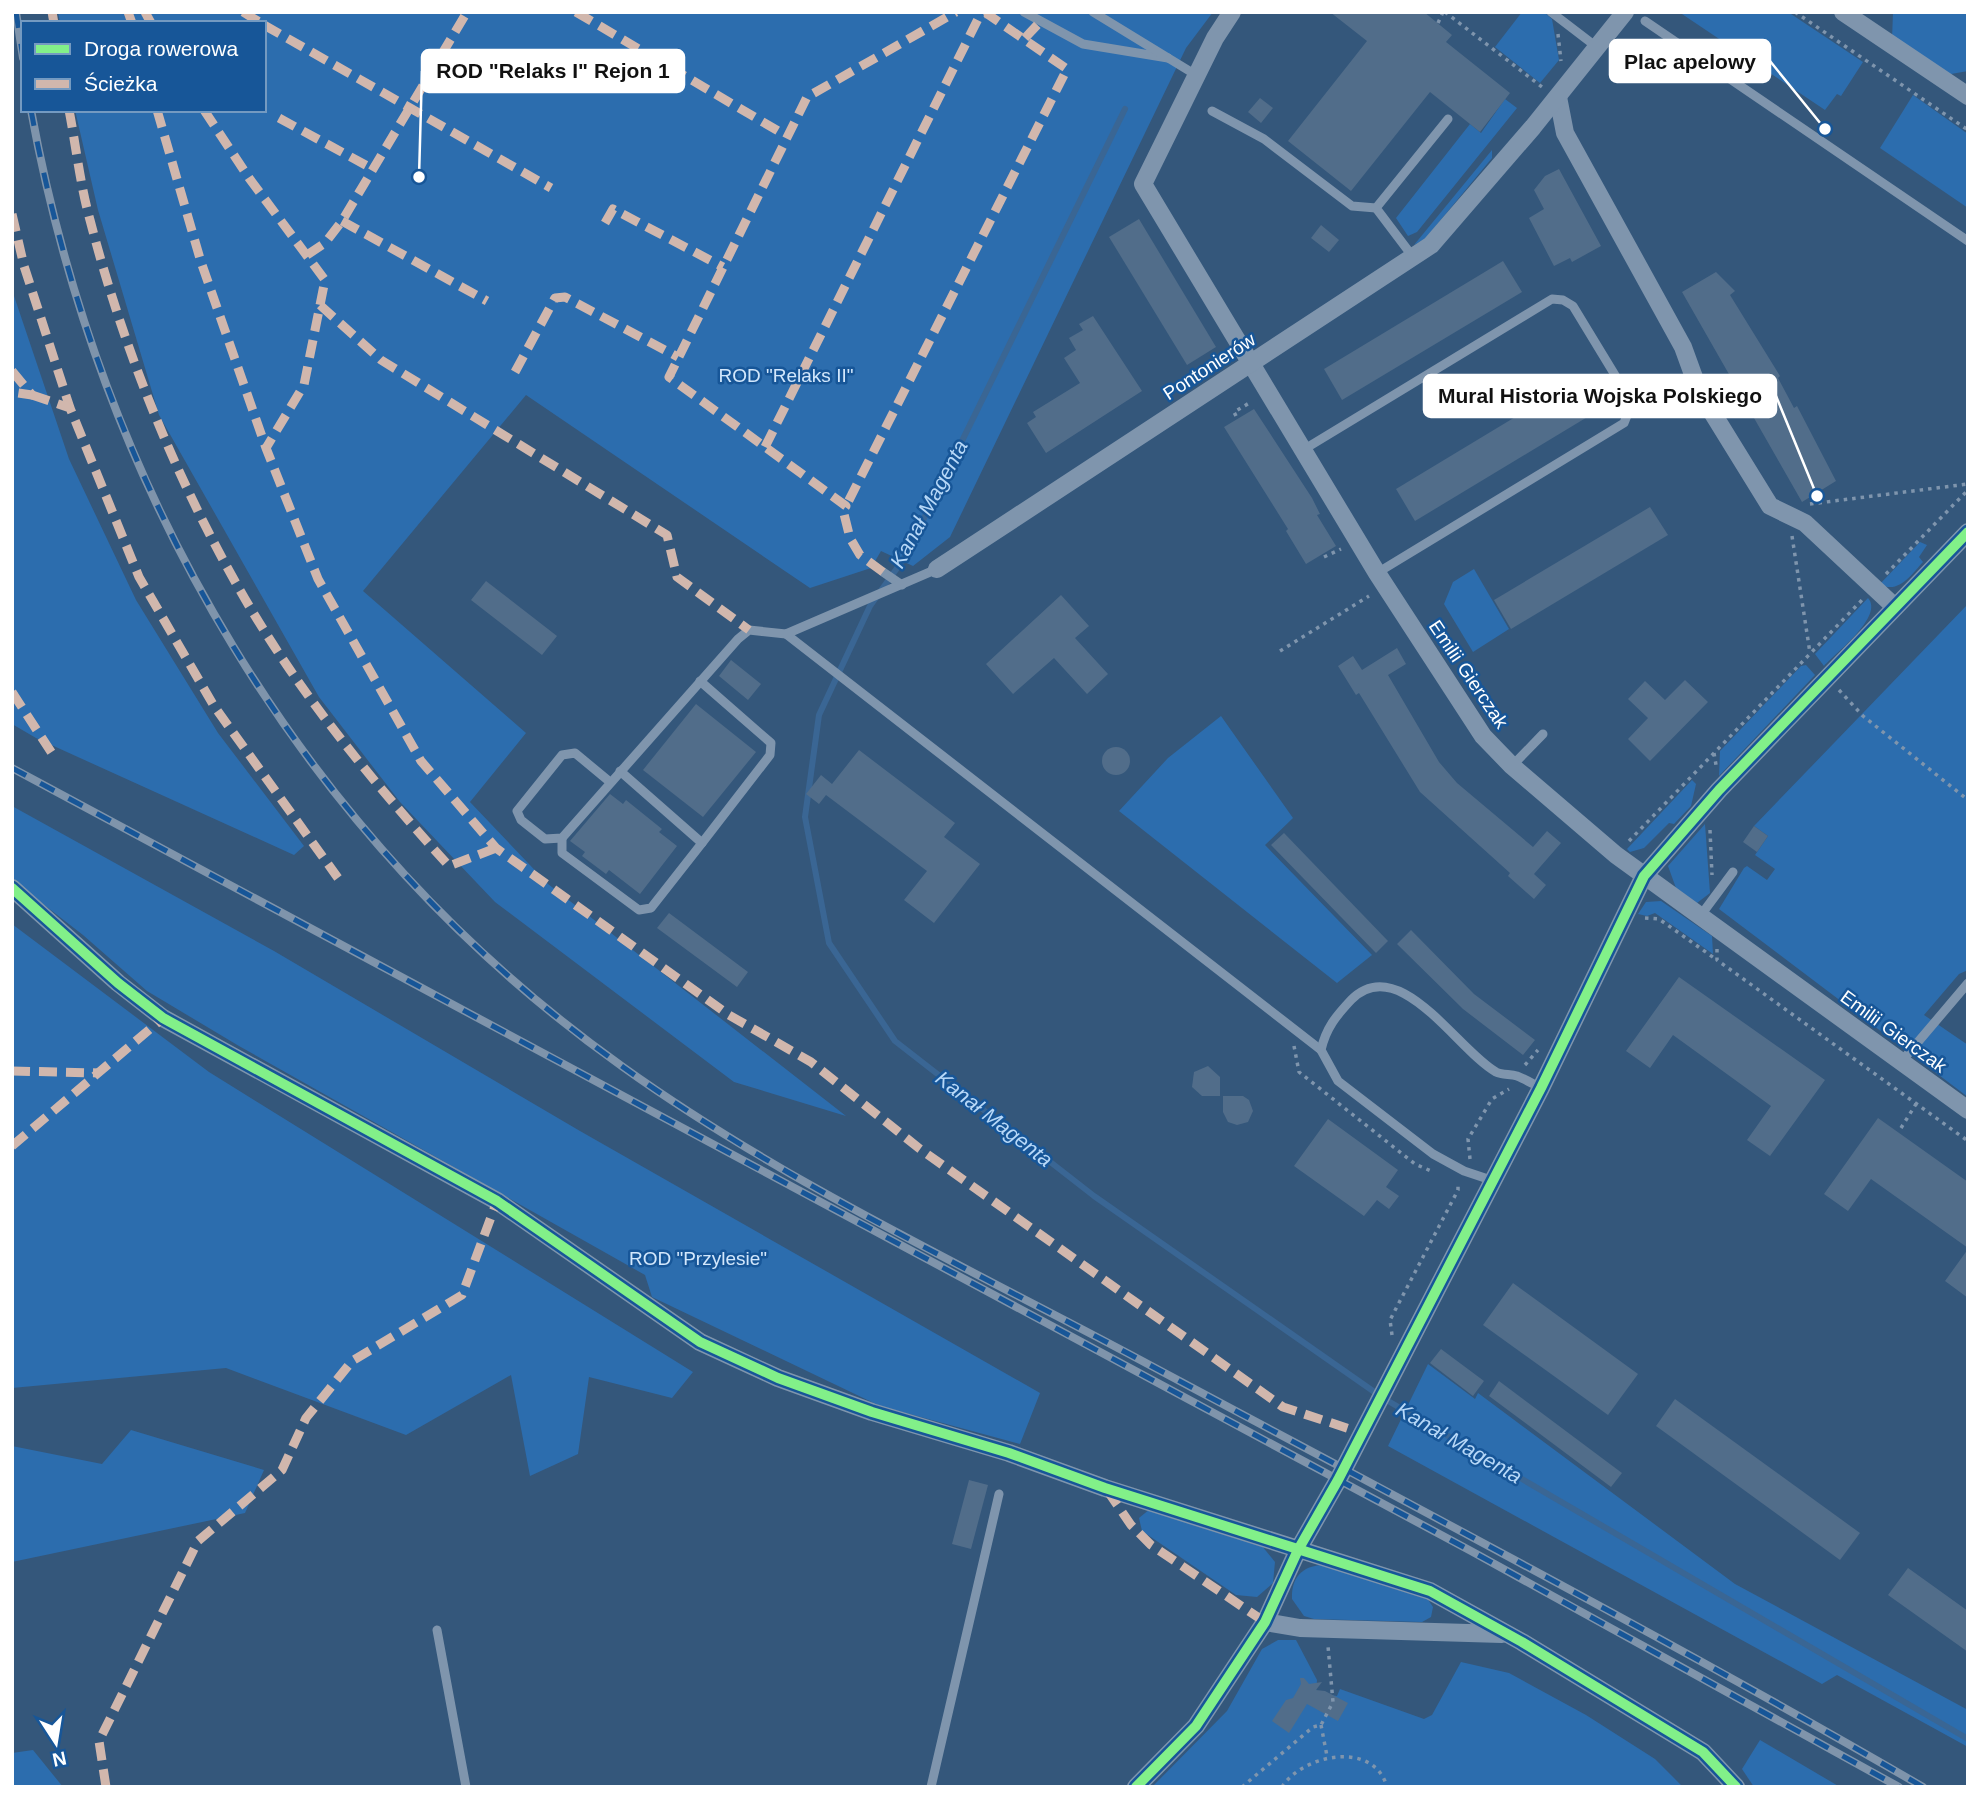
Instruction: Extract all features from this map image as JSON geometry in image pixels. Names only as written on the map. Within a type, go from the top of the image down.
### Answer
[{"type":"street","points":[[1196,75],[1232,12]]},
{"type":"street","name":"Pontonierów","points":[[937,569],[1431,245],[1558,97],[1590,43],[1625,12]]},
{"type":"street","points":[[1843,12],[1968,96]]},
{"type":"street","name":"Emilii Gierczak","points":[[1196,75],[1143,184],[1377,573],[1468,716],[1511,766],[1616,855],[1968,1110]]},
{"type":"street","points":[[1558,97],[1565,133],[1683,347],[1699,391],[1770,506],[1797,511],[1805,523],[1895,607]]},
{"type":"street","points":[[1533,127],[1565,133]]},
{"type":"street","points":[[1136,1787],[1196,1726],[1265,1622],[1298,1550],[1541,1088],[1644,876],[1720,790],[1968,531]]},
{"type":"street","points":[[12,888],[118,983],[163,1018],[497,1201],[700,1342],[778,1378],[872,1412],[1009,1453],[1298,1550],[1430,1591],[1703,1752],[1736,1787]]},
{"type":"street","points":[[1265,1622],[1327,1628],[1507,1634]]},
{"type":"lane","points":[[1024,12],[1083,44],[1168,58]]},
{"type":"lane","points":[[1093,12],[1196,75]]},
{"type":"lane","points":[[1553,14],[1590,43]]},
{"type":"lane","points":[[1645,20],[1968,241]]},
{"type":"lane","points":[[1213,111],[1264,139],[1352,206],[1376,208],[1413,257]]},
{"type":"lane","points":[[1376,208],[1448,119]]},
{"type":"lane","points":[[1303,450],[1552,299],[1563,300],[1573,306],[1633,403],[1624,423],[1377,573]]},
{"type":"lane","name":"Pontonierów","points":[[701,681],[737,639],[749,630],[786,634],[937,569]]},
{"type":"lane","points":[[883,572],[902,585]]},
{"type":"lane","points":[[786,634],[1321,1049],[1338,1081],[1433,1153],[1464,1171],[1491,1180]]},
{"type":"lane","points":[[701,681],[771,743],[770,755],[652,908],[639,910],[562,853],[562,838],[620,771],[701,681]]},
{"type":"lane","points":[[1511,766],[1543,734]]},
{"type":"lane","points":[[562,838],[545,839],[521,820],[516,811],[562,755],[575,753],[610,782]]},
{"type":"lane","points":[[620,771],[702,842]]},
{"type":"lane","points":[[1701,915],[1733,872]]},
{"type":"lane","points":[[1901,1063],[1968,983]]},
{"type":"lane","points":[[1321,1049],[1326,1029],[1354,997],[1368,988],[1383,985],[1397,988],[1496,1072],[1518,1076],[1541,1088]]},
{"type":"lane","points":[[932,1787],[999,1493]]},
{"type":"lane","points":[[438,1630],[466,1787]]},
{"type":"path","points":[[1438,23],[1444,12],[1542,87],[1545,83]]},
{"type":"path","points":[[1795,12],[1968,130]]},
{"type":"path","points":[[1553,14],[1562,63],[1590,43]]},
{"type":"path","points":[[1237,416],[1234,412],[1259,397]]},
{"type":"path","points":[[1810,653],[1797,511],[1968,484]]},
{"type":"path","points":[[1616,855],[1968,490]]},
{"type":"path","points":[[1324,557],[1346,546]]},
{"type":"path","points":[[1280,651],[1374,593]]},
{"type":"path","points":[[1828,678],[1863,716],[1968,800]]},
{"type":"path","points":[[1625,915],[1659,919],[1717,960]]},
{"type":"path","points":[[1392,1340],[1390,1320],[1458,1190],[1471,1157],[1468,1139],[1492,1099],[1506,1093],[1545,1043]]},
{"type":"path","points":[[1900,1128],[1916,1104]]},
{"type":"path","points":[[1327,1628],[1333,1702],[1321,1725],[1327,1756]]},
{"type":"path","points":[[1242,1787],[1313,1727],[1321,1725]]},
{"type":"path","points":[[1282,1787],[1298,1769],[1327,1756],[1365,1763],[1380,1773],[1387,1787]]},
{"type":"green space","name":"ROD \"Relaks II\"","points":[[58,12],[1213,12],[1186,48],[950,537],[913,566],[881,551],[871,568],[810,588],[526,395],[363,591],[526,733],[470,802],[548,884],[846,1116],[734,1082],[495,902],[400,802],[319,697],[159,415],[98,210],[75,112],[266,112],[266,21],[60,21]]},
{"type":"green space","points":[[1522,12],[1544,12],[1552,19],[1559,60],[1540,83],[1495,47]]},
{"type":"green space","points":[[1679,12],[1788,12],[1863,62],[1841,96],[1837,94],[1825,110]]},
{"type":"green space","points":[[1893,12],[1968,12],[1968,71],[1951,74],[1961,98],[1892,39]]},
{"type":"green space","points":[[1913,95],[1968,134],[1968,208],[1880,148]]},
{"type":"green space","points":[[1505,99],[1517,108],[1417,232],[1408,236],[1396,218],[1470,124],[1481,133]]},
{"type":"green space","points":[[1492,150],[1492,158],[1425,239],[1414,245]]},
{"type":"green space","points":[[12,290],[69,459],[136,600],[218,733],[304,846],[294,855],[36,738],[12,724]]},
{"type":"green space","points":[[1920,542],[1927,545],[1919,557],[1923,562],[1914,572],[1899,585],[1887,587],[1880,584]]},
{"type":"green space","points":[[1474,569],[1509,629],[1473,652],[1444,604],[1453,582]]},
{"type":"green space","points":[[1868,598],[1871,606],[1865,624],[1824,666],[1815,654]]},
{"type":"green space","points":[[1968,604],[1968,970],[1959,974],[1924,1015],[1968,1045],[1968,1097],[1719,909],[1744,868],[1747,866],[1767,880],[1775,869],[1755,855],[1768,836],[1754,826]]},
{"type":"green space","points":[[1806,665],[1815,675],[1719,776],[1720,751],[1801,666]]},
{"type":"green space","points":[[1221,716],[1293,818],[1265,845],[1372,955],[1337,983],[1119,811],[1168,758]]},
{"type":"green space","points":[[1692,780],[1696,784],[1691,806],[1644,848],[1630,852],[1627,849]]},
{"type":"green space","name":"ROD \"Przylesie\"","points":[[12,806],[274,951],[580,1131],[1040,1393],[1020,1444],[880,1406],[652,1297],[645,1275],[239,1046],[147,991],[83,935],[12,880]]},
{"type":"green space","points":[[1705,824],[1710,893],[1697,903],[1676,888],[1668,866]]},
{"type":"green space","points":[[1661,901],[1712,936],[1713,954],[1655,913],[1647,916],[1638,914],[1646,902]]},
{"type":"green space","points":[[12,924],[209,1072],[693,1372],[672,1398],[589,1377],[578,1454],[530,1476],[511,1375],[406,1435],[226,1368],[12,1388]]},
{"type":"green space","points":[[1428,1364],[1475,1399],[1478,1393],[1735,1584],[1968,1710],[1968,1747],[1837,1675],[1822,1684],[1388,1446]]},
{"type":"green space","points":[[131,1430],[264,1470],[245,1513],[12,1562],[12,1446],[102,1464]]},
{"type":"green space","points":[[1150,1509],[1262,1546],[1275,1562],[1273,1583],[1257,1597],[1236,1595],[1142,1531],[1139,1518]]},
{"type":"green space","points":[[1322,1565],[1427,1598],[1433,1607],[1431,1617],[1422,1622],[1314,1619],[1304,1616],[1292,1599],[1293,1585],[1303,1571]]},
{"type":"green space","points":[[1278,1640],[1296,1640],[1317,1680],[1316,1693],[1337,1696],[1340,1689],[1424,1719],[1432,1715],[1461,1662],[1509,1673],[1586,1715],[1655,1759],[1683,1787],[1152,1787],[1227,1711],[1262,1649]]},
{"type":"green space","points":[[1760,1740],[1840,1787],[1754,1787],[1742,1769]]},
{"type":"green space","points":[[33,1750],[63,1787],[12,1787],[12,1753]]},
{"type":"building","points":[[1330,12],[1424,12],[1452,35],[1446,42],[1510,93],[1480,132],[1430,92],[1351,191],[1288,141],[1367,41]]},
{"type":"building","points":[[1260,98],[1273,108],[1261,123],[1248,112]]},
{"type":"building","points":[[1559,169],[1601,246],[1572,262],[1570,258],[1554,266],[1529,218],[1544,209],[1534,190],[1545,176]]},
{"type":"building","points":[[1139,219],[1216,347],[1187,365],[1109,237]]},
{"type":"building","points":[[1321,225],[1339,240],[1329,252],[1311,238]]},
{"type":"building","points":[[1503,261],[1522,292],[1342,400],[1324,369]]},
{"type":"building","points":[[1716,272],[1735,291],[1730,295],[1780,376],[1778,378],[1794,408],[1797,406],[1836,481],[1802,502],[1682,292]]},
{"type":"building","points":[[1093,316],[1142,391],[1046,453],[1027,423],[1036,417],[1033,412],[1080,383],[1064,358],[1076,350],[1069,338],[1083,330],[1079,324]]},
{"type":"building","points":[[1575,381],[1594,413],[1415,521],[1396,489]]},
{"type":"building","points":[[1254,409],[1312,498],[1320,514],[1317,515],[1336,546],[1306,564],[1286,531],[1288,529],[1224,427]]},
{"type":"building","points":[[1650,507],[1668,535],[1511,629],[1494,600]]},
{"type":"building","points":[[486,581],[557,636],[542,655],[471,600]]},
{"type":"building","points":[[1061,595],[1089,626],[1075,638],[1108,674],[1087,694],[1054,658],[1013,694],[986,664]]},
{"type":"building","points":[[1397,648],[1406,664],[1388,675],[1439,762],[1457,783],[1533,847],[1547,831],[1561,843],[1534,874],[1546,885],[1534,899],[1508,876],[1510,873],[1420,792],[1359,693],[1356,695],[1338,666],[1353,656],[1362,670]]},
{"type":"building","points":[[731,660],[761,684],[748,700],[719,676]]},
{"type":"building","points":[[1685,680],[1708,702],[1650,761],[1628,739],[1648,718],[1628,699],[1645,681],[1665,700]]},
{"type":"building","points":[[696,704],[756,752],[703,817],[643,770]]},
{"type":"building","points":[[1116,747],[1126,751],[1130,761],[1126,771],[1116,775],[1106,771],[1102,761],[1106,751]]},
{"type":"building","points":[[859,750],[955,823],[944,837],[980,864],[934,923],[904,900],[927,871],[826,795],[819,804],[806,794],[821,775],[832,784]]},
{"type":"building","points":[[610,794],[623,804],[626,800],[662,829],[659,832],[677,846],[640,894],[609,870],[606,874],[582,856],[585,852],[570,841]]},
{"type":"building","points":[[1754,826],[1768,836],[1757,852],[1743,842]]},
{"type":"building","points":[[1284,833],[1388,941],[1376,953],[1271,845]]},
{"type":"building","points":[[669,913],[748,972],[737,987],[657,928]]},
{"type":"building","points":[[1411,930],[1474,994],[1535,1040],[1523,1055],[1463,1009],[1397,944]]},
{"type":"building","points":[[1679,977],[1825,1080],[1770,1156],[1747,1140],[1771,1106],[1673,1035],[1650,1068],[1626,1051]]},
{"type":"building","points":[[1208,1066],[1220,1077],[1220,1096],[1202,1096],[1192,1087],[1194,1072]]},
{"type":"building","points":[[1223,1096],[1243,1096],[1249,1100],[1253,1111],[1248,1122],[1237,1125],[1228,1122],[1223,1112]]},
{"type":"building","points":[[1878,1118],[1968,1182],[1968,1248],[1871,1179],[1848,1211],[1824,1194]]},
{"type":"building","points":[[1328,1119],[1398,1170],[1386,1187],[1399,1196],[1389,1209],[1377,1200],[1364,1216],[1294,1166]]},
{"type":"building","points":[[1968,1249],[1968,1298],[1945,1281]]},
{"type":"building","points":[[1513,1283],[1638,1374],[1608,1415],[1483,1325]]},
{"type":"building","points":[[1441,1349],[1484,1381],[1473,1396],[1430,1363]]},
{"type":"building","points":[[1499,1381],[1622,1473],[1611,1487],[1489,1396]]},
{"type":"building","points":[[1675,1399],[1860,1533],[1840,1560],[1656,1426]]},
{"type":"building","points":[[969,1480],[988,1485],[971,1549],[952,1544]]},
{"type":"building","points":[[1908,1568],[1968,1611],[1968,1652],[1888,1595]]},
{"type":"building","points":[[1300,1678],[1304,1678],[1309,1684],[1322,1682],[1316,1690],[1325,1691],[1348,1703],[1338,1721],[1307,1704],[1289,1733],[1272,1721],[1286,1700],[1293,1698],[1301,1684]]},
{"type":"waterway","name":"Kanał Magenta","points":[[1125,109],[905,557],[870,606],[819,715],[805,817],[829,943],[895,1041],[1094,1196],[1383,1398],[1968,1739]]},
{"type":"railway","points":[[16,12],[21,45]]},
{"type":"railway","points":[[31,112],[63,252],[108,389],[165,521],[234,647],[314,765],[406,876],[509,976],[623,1067],[683,1108],[808,1184],[1529,1568],[1923,1787]]},
{"type":"railway","points":[[12,768],[1471,1551],[1899,1787]]},
{"type":"marked path","points":[[52,12],[54,21]]},
{"type":"marked path","points":[[128,12],[131,21]]},
{"type":"marked path","points":[[145,12],[150,21]]},
{"type":"marked path","points":[[243,12],[258,21]]},
{"type":"marked path","points":[[307,255],[325,243],[342,221],[467,12]]},
{"type":"marked path","points":[[576,12],[780,132]]},
{"type":"marked path","points":[[883,572],[860,555],[850,538],[843,510],[846,506],[669,377],[807,97],[956,12]]},
{"type":"marked path","points":[[765,447],[980,15],[986,13],[1067,69],[846,506]]},
{"type":"marked path","points":[[1025,38],[1039,23]]},
{"type":"marked path","points":[[266,26],[551,188]]},
{"type":"marked path","points":[[69,112],[90,220],[135,364],[173,458],[241,592],[287,665],[337,735],[449,866],[496,848]]},
{"type":"marked path","points":[[158,112],[201,262],[266,448],[318,579],[421,761],[496,848],[729,1015],[811,1062],[920,1149],[1283,1407],[1362,1433]]},
{"type":"marked path","points":[[205,112],[249,178],[325,280],[304,385],[266,448]]},
{"type":"marked path","points":[[279,118],[373,169]]},
{"type":"marked path","points":[[605,223],[613,209],[723,267]]},
{"type":"marked path","points":[[12,214],[24,266],[70,408]]},
{"type":"marked path","points":[[342,221],[487,301]]},
{"type":"marked path","points":[[515,372],[555,298],[565,297],[678,357]]},
{"type":"marked path","points":[[320,305],[381,360],[667,535],[677,577],[749,630]]},
{"type":"marked path","points":[[12,371],[32,395],[12,392]]},
{"type":"marked path","points":[[32,395],[70,408],[139,577],[214,706],[338,878]]},
{"type":"marked path","points":[[12,692],[55,758]]},
{"type":"marked path","points":[[12,1146],[163,1018]]},
{"type":"marked path","points":[[12,1071],[99,1073]]},
{"type":"marked path","points":[[106,1787],[99,1741],[198,1541],[282,1470],[306,1418],[352,1361],[462,1295],[497,1201]]},
{"type":"marked path","points":[[1107,1490],[1131,1525],[1151,1545],[1265,1622]]},
{"type":"cycle path","points":[[1136,1787],[1196,1726],[1265,1622],[1298,1550],[1338,1480],[1541,1088],[1644,876],[1719,790],[1968,532]]},
{"type":"cycle path","points":[[12,888],[118,983],[163,1018],[497,1201],[700,1342],[778,1378],[872,1412],[1009,1453],[1105,1488],[1430,1591],[1522,1642],[1703,1752],[1736,1787]]},
{"type":"place","name":"Plac apelowy","points":[[1825,129]]},
{"type":"place","name":"ROD \"Relaks I\" Rejon 1","points":[[419,177]]},
{"type":"place","name":"Mural Historia Wojska Polskiego","points":[[1817,496]]}]
